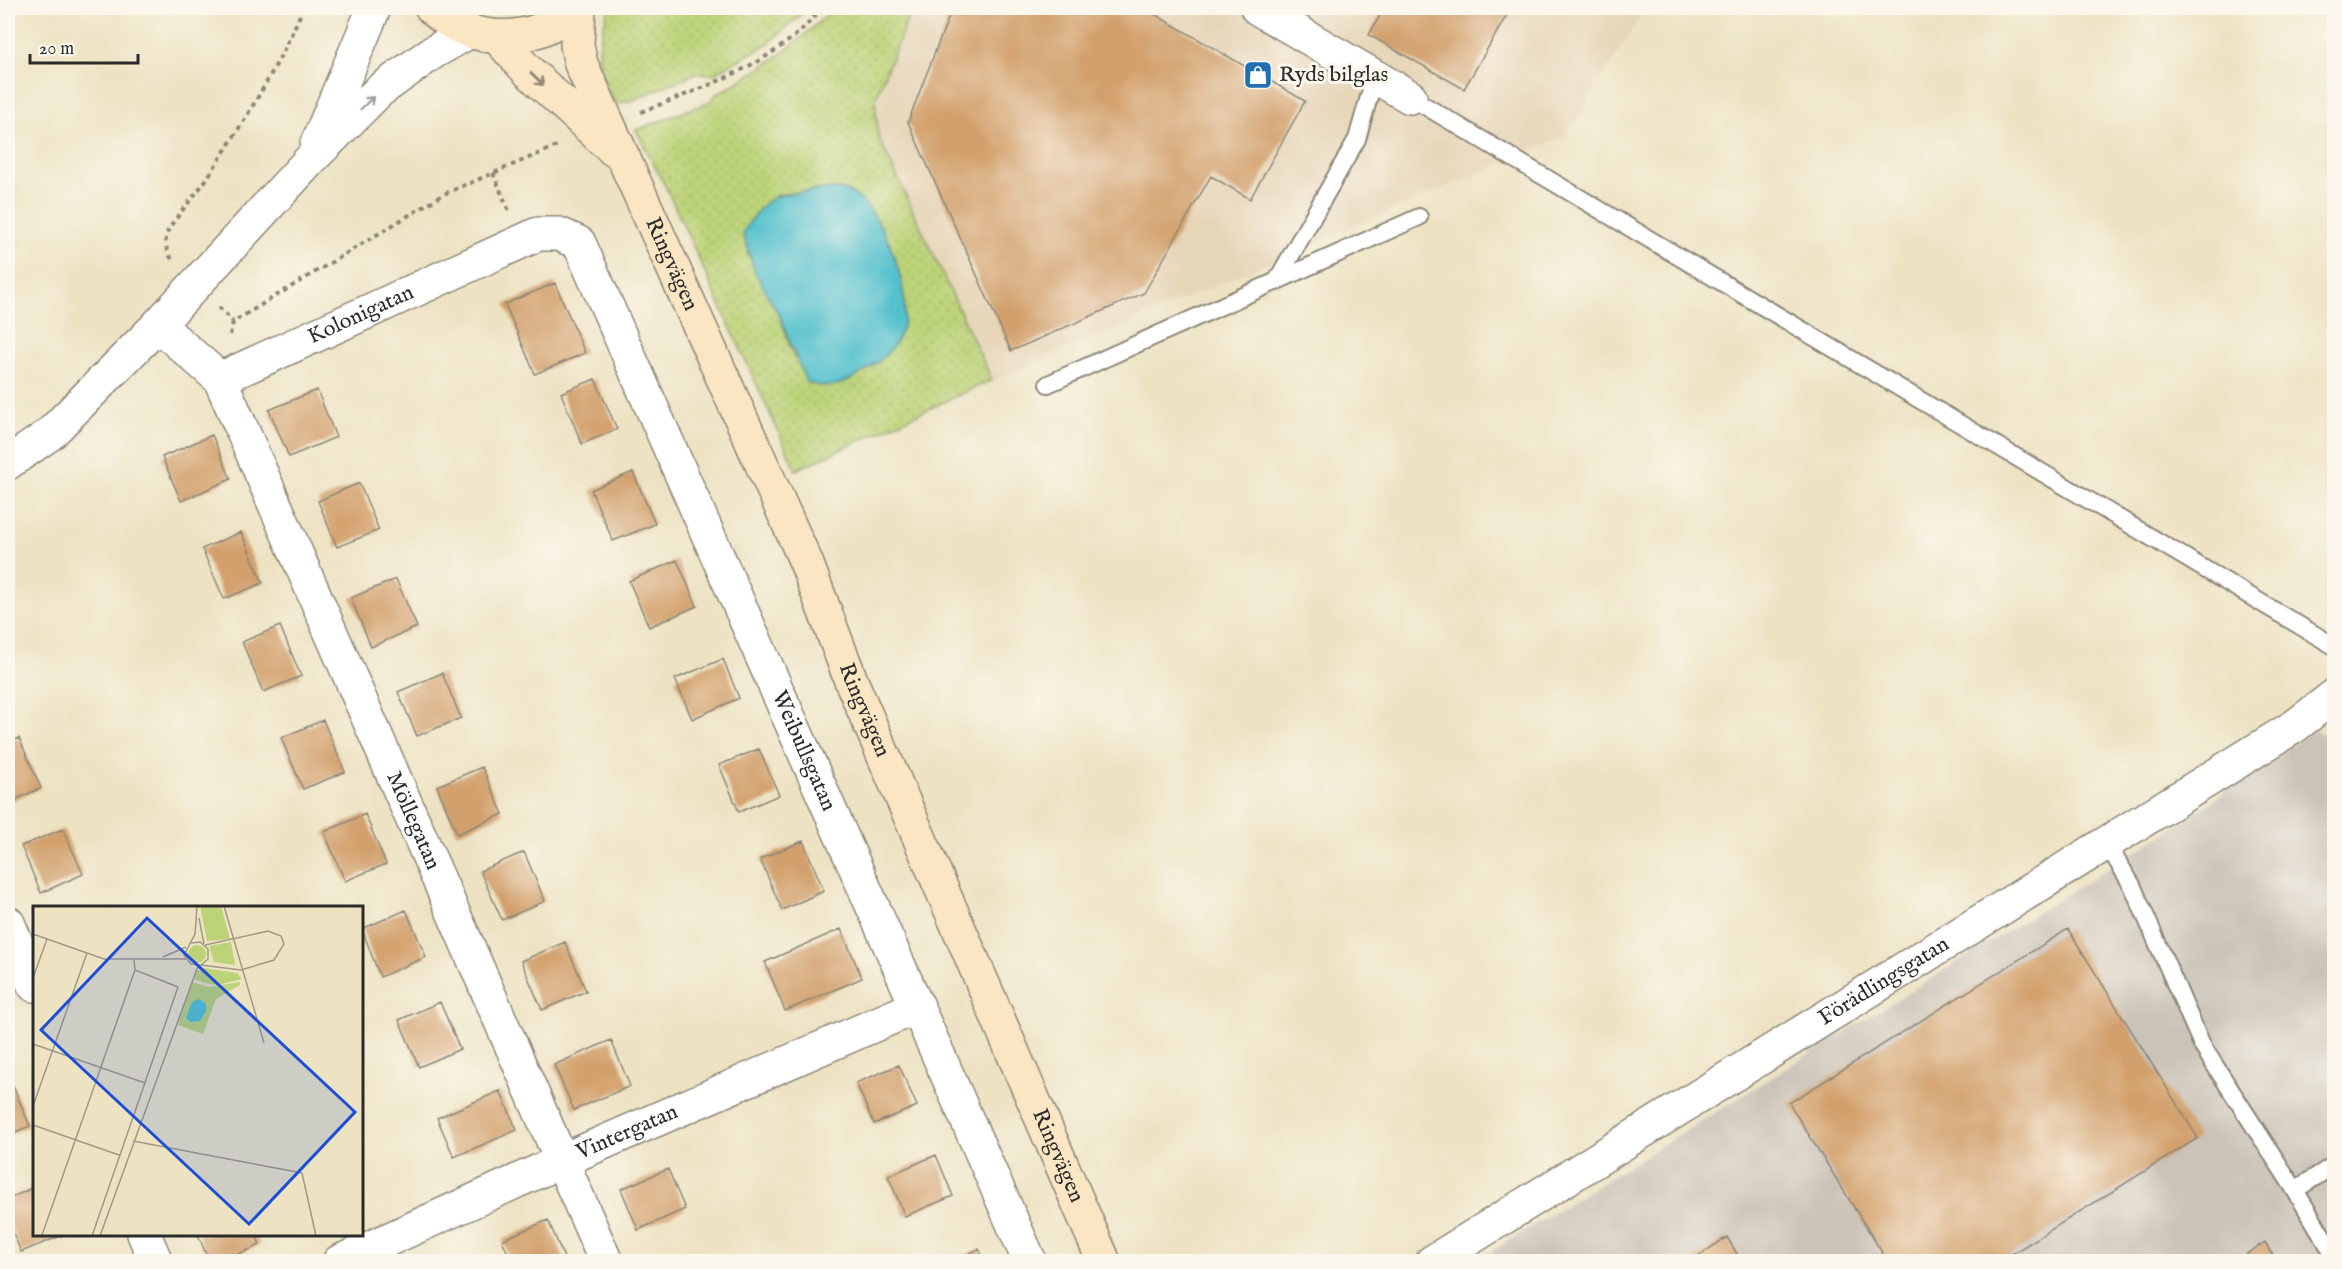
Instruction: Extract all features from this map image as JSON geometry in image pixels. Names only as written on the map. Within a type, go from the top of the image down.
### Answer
[{"type":"main road","name":"Ringvägen","points":[[432,8],[446,19],[483,34],[624,159]]},
{"type":"main road","points":[[483,34],[527,34],[542,29],[574,8]]},
{"type":"main road","name":"Ringvägen","points":[[579,8],[577,45],[581,64],[806,562],[852,683],[1104,1262]]},
{"type":"street","points":[[311,159],[374,8]]},
{"type":"street","points":[[1257,8],[1410,97]]},
{"type":"street","points":[[8,463],[50,434],[158,325],[311,159],[380,91],[432,53],[483,34]]},
{"type":"street","name":"Kolonigatan","points":[[220,379],[538,234],[559,234],[579,243]]},
{"type":"street","name":"Weibullsgatan","points":[[579,243],[1030,1262]]},
{"type":"street","points":[[158,325],[220,379]]},
{"type":"street","name":"Möllegatan","points":[[220,379],[606,1262]]},
{"type":"street","name":"Förädlingsgatan","points":[[1432,1262],[2295,726],[2334,696]]},
{"type":"street","points":[[8,923],[33,983]]},
{"type":"street","name":"Vintergatan","points":[[339,1262],[561,1161],[918,1006]]},
{"type":"street","points":[[145,1236],[156,1262]]},
{"type":"lane","points":[[1276,282],[1358,139],[1374,76]]},
{"type":"lane","points":[[1410,97],[2334,646]]},
{"type":"lane","points":[[1048,384],[1419,217]]},
{"type":"lane","points":[[2106,843],[2132,885],[2204,1047],[2334,1255]]},
{"type":"lane","points":[[2295,1190],[2334,1165]]},
{"type":"path","points":[[233,322],[170,257],[166,246],[167,234],[193,200],[260,94],[289,44],[303,8]]},
{"type":"path","points":[[637,113],[748,68],[782,44],[822,8]]},
{"type":"path","points":[[220,379],[233,322],[444,194],[567,141]]},
{"type":"shaded area","points":[[835,8],[1646,8],[1565,136],[985,384],[823,26]]},
{"type":"shaded area","points":[[2314,730],[2334,738],[2334,1261],[1474,1262],[2169,831]]},
{"type":"green space","points":[[473,8],[532,8],[502,13]]},
{"type":"green space","points":[[609,8],[808,8],[769,43],[714,74],[696,73],[631,101],[616,104],[603,79],[599,57],[601,34]]},
{"type":"green space","points":[[833,8],[912,8],[875,99],[878,136],[992,380],[796,470],[668,192],[636,130],[710,102],[715,95],[778,56]],"holes":[[[842,189],[858,197],[794,358],[780,317],[747,252],[776,195]]]},
{"type":"water","points":[[825,189],[841,190],[856,196],[877,220],[894,255],[904,294],[905,311],[903,326],[897,341],[875,364],[841,384],[822,386],[806,382],[780,317],[755,272],[743,233],[752,218],[768,201],[786,194]]},
{"type":"building","points":[[952,8],[1144,8],[1305,101],[1250,199],[1211,176],[1144,293],[1011,351],[908,122]]},
{"type":"building","points":[[1384,8],[1511,8],[1464,89],[1369,35]]},
{"type":"building","points":[[555,283],[585,353],[535,374],[505,304]]},
{"type":"building","points":[[595,379],[617,429],[582,444],[561,393]]},
{"type":"building","points":[[317,390],[336,437],[289,457],[269,410]]},
{"type":"building","points":[[212,435],[231,479],[181,501],[162,457]]},
{"type":"building","points":[[633,472],[655,524],[613,541],[591,490]]},
{"type":"building","points":[[359,483],[379,530],[337,547],[318,501]]},
{"type":"building","points":[[241,532],[263,583],[224,599],[202,549]]},
{"type":"building","points":[[677,560],[697,606],[649,627],[629,581]]},
{"type":"building","points":[[396,579],[417,627],[371,647],[351,598]]},
{"type":"building","points":[[280,626],[301,676],[263,692],[242,642]]},
{"type":"building","points":[[723,659],[739,698],[692,719],[675,679]]},
{"type":"building","points":[[442,673],[461,718],[417,736],[398,692]]},
{"type":"building","points":[[323,720],[345,772],[303,789],[281,738]]},
{"type":"building","points":[[19,738],[41,788],[8,803],[8,743]]},
{"type":"building","points":[[759,749],[779,795],[739,812],[719,765]]},
{"type":"building","points":[[482,767],[503,814],[457,834],[437,786]]},
{"type":"building","points":[[365,814],[386,864],[345,881],[324,832]]},
{"type":"building","points":[[63,829],[83,874],[41,893],[21,846]]},
{"type":"building","points":[[803,841],[824,891],[782,910],[760,859]]},
{"type":"building","points":[[524,852],[545,901],[502,920],[480,871]]},
{"type":"building","points":[[406,910],[426,957],[380,977],[363,929]]},
{"type":"building","points":[[841,929],[862,978],[785,1011],[765,962]]},
{"type":"building","points":[[2068,929],[2198,1138],[1999,1262],[1888,1262],[1789,1103]]},
{"type":"building","points":[[565,942],[586,991],[542,1010],[521,961]]},
{"type":"building","points":[[440,1002],[460,1049],[419,1067],[399,1020]]},
{"type":"building","points":[[611,1040],[630,1086],[574,1110],[554,1065]]},
{"type":"building","points":[[899,1065],[917,1106],[874,1124],[856,1083]]},
{"type":"building","points":[[10,1079],[30,1126],[8,1135],[8,1080]]},
{"type":"building","points":[[500,1091],[517,1130],[454,1157],[437,1118]]},
{"type":"building","points":[[936,1155],[953,1196],[905,1216],[888,1176]]},
{"type":"building","points":[[668,1169],[685,1209],[638,1230],[621,1189]]},
{"type":"building","points":[[33,1187],[33,1236],[61,1236],[21,1252],[8,1220],[8,1199]]},
{"type":"building","points":[[548,1220],[565,1260],[512,1262],[502,1240]]},
{"type":"building","points":[[199,1236],[257,1236],[260,1245],[220,1262],[209,1262]]},
{"type":"building","points":[[1727,1237],[1742,1262],[1689,1262]]},
{"type":"building","points":[[2265,1242],[2277,1262],[2234,1262]]},
{"type":"building","points":[[979,1249],[985,1262],[949,1262]]},
{"type":"place","name":"Ryds bilglas","points":[[1258,75]]}]
